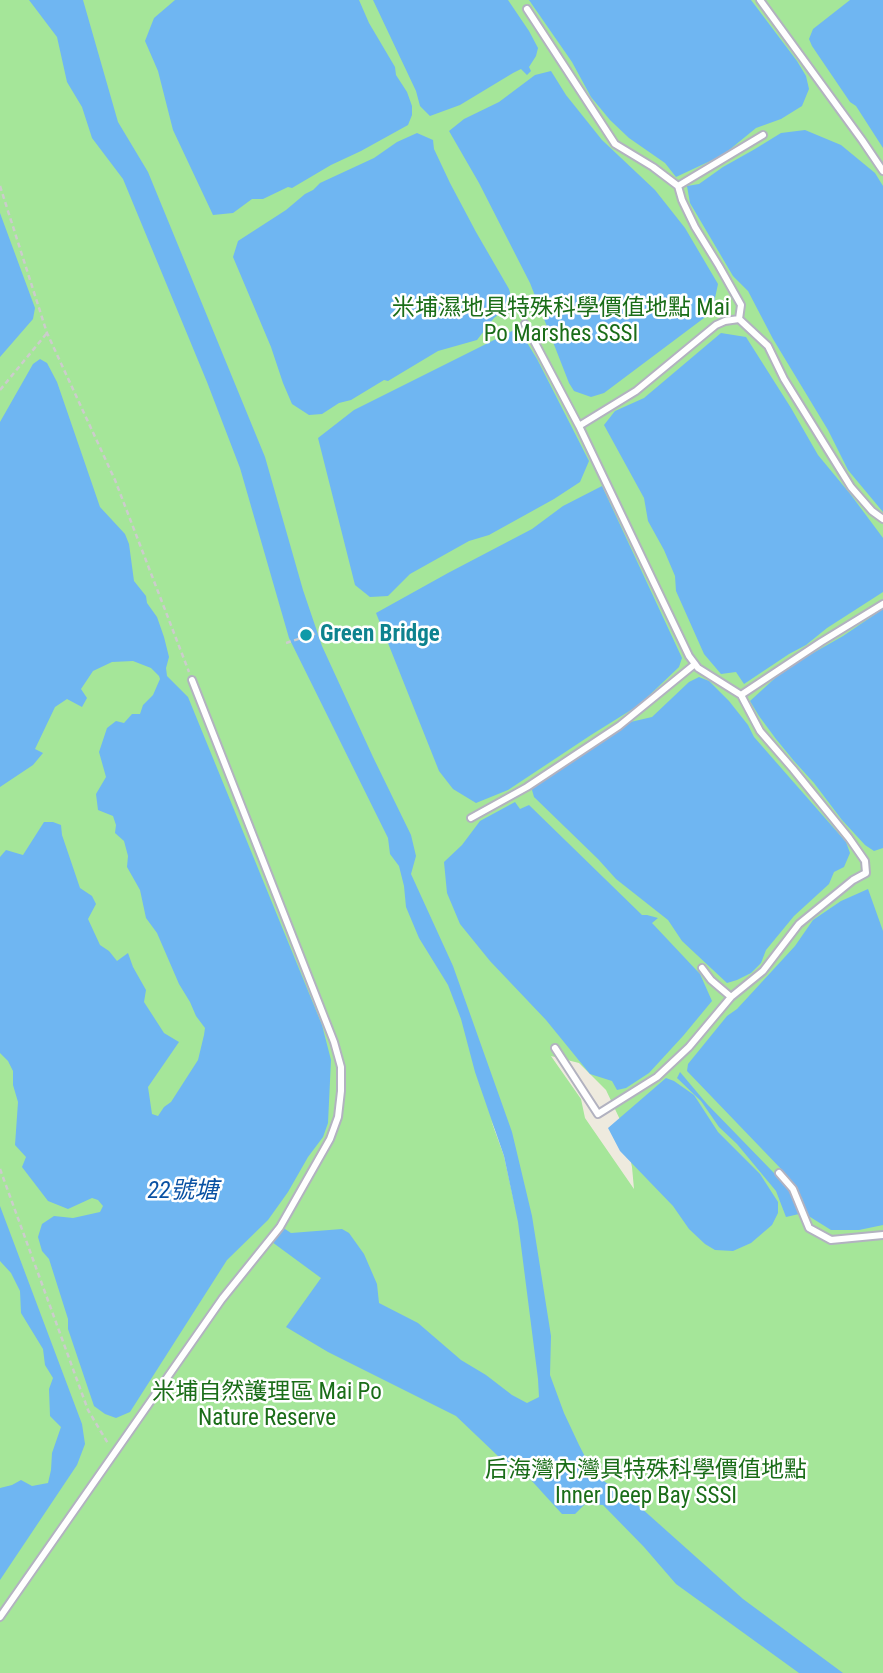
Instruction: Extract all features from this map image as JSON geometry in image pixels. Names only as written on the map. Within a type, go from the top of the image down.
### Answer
[{"type":"lane","points":[[760,0],[883,171]]},
{"type":"lane","points":[[527,9],[615,144],[678,186],[681,200],[695,227],[741,305],[739,319]]},
{"type":"lane","points":[[678,186],[762,135]]},
{"type":"lane","points":[[579,426],[635,391],[716,325],[739,319]]},
{"type":"lane","points":[[739,319],[768,346],[784,379],[851,487],[872,511],[883,519]]},
{"type":"lane","points":[[525,324],[579,426],[689,656],[698,668],[741,695],[760,731],[849,838],[865,861],[866,873],[853,880],[799,924],[763,971],[731,997],[689,1046],[657,1077],[598,1114],[555,1048]]},
{"type":"lane","points":[[741,695],[883,604]]},
{"type":"lane","points":[[471,818],[527,787],[619,726],[695,664]]},
{"type":"lane","points":[[0,1617],[222,1299],[280,1227],[330,1139],[340,1104],[341,1067],[334,1042],[192,680]]},
{"type":"lane","points":[[702,968],[711,980],[731,997]]},
{"type":"lane","points":[[779,1173],[793,1189],[809,1228],[831,1240],[883,1234]]},
{"type":"path","points":[[0,186],[47,333],[115,480],[192,680]]},
{"type":"path","points":[[0,390],[47,333]]},
{"type":"path","points":[[286,643],[326,631]]},
{"type":"path","points":[[0,1169],[88,1410],[114,1454]]},
{"type":"green space","points":[[0,0],[883,0],[883,1673],[0,1673]],"holes":[[[551,1056],[579,1063],[606,1090],[623,1126],[634,1189],[585,1118],[581,1099]],[[491,1120],[530,1210],[515,1206],[504,1156]]]},
{"type":"water","points":[[29,0],[83,0],[118,122],[148,172],[265,457],[322,646],[411,835],[416,856],[411,874],[453,966],[512,1132],[532,1216],[551,1336],[550,1375],[579,1445],[594,1474],[640,1507],[743,1599],[843,1673],[799,1673],[676,1584],[603,1505],[585,1504],[575,1514],[562,1514],[531,1480],[499,1457],[456,1416],[328,1352],[286,1327],[321,1278],[272,1242],[282,1227],[291,1233],[342,1229],[349,1233],[364,1254],[377,1284],[379,1303],[418,1323],[461,1360],[512,1395],[527,1403],[539,1397],[518,1222],[504,1156],[475,1072],[461,1019],[448,985],[419,938],[406,907],[399,866],[390,854],[388,838],[289,638],[240,468],[123,179],[92,138],[82,107],[67,82],[57,37]]},
{"type":"water","points":[[175,0],[359,0],[407,92],[412,106],[408,125],[292,188],[288,187],[263,199],[252,199],[233,213],[213,215],[173,130],[158,71],[145,41],[154,18]]},
{"type":"water","points":[[373,0],[508,0],[538,48],[529,67],[531,71],[527,75],[521,69],[460,105],[430,116],[420,106],[416,91]]},
{"type":"water","points":[[529,0],[751,0],[797,61],[806,76],[809,89],[802,106],[781,119],[756,128],[723,155],[676,177],[665,163],[629,138],[610,120],[591,97],[572,62]]},
{"type":"water","points":[[850,0],[883,0],[883,148],[809,39],[813,29]]},
{"type":"water","points":[[551,71],[566,95],[602,140],[655,190],[685,228],[718,284],[712,312],[604,393],[591,397],[574,391],[569,383],[530,283],[449,131],[464,119],[499,102],[535,75]]},
{"type":"water","points":[[805,130],[841,145],[875,173],[883,186],[883,512],[848,470],[748,291],[733,276],[690,203],[687,186],[699,184],[781,133]]},
{"type":"water","points":[[417,133],[433,140],[434,149],[450,183],[512,299],[477,340],[438,351],[351,400],[339,403],[322,414],[309,415],[292,404],[283,383],[271,347],[233,257],[238,241],[286,210],[320,183],[374,158],[397,142]]},
{"type":"water","points":[[0,213],[35,308],[33,319],[0,357]]},
{"type":"water","points":[[518,328],[537,359],[589,461],[580,482],[489,535],[469,541],[410,574],[388,596],[370,597],[355,585],[318,438],[354,410]]},
{"type":"water","points":[[721,333],[746,337],[818,455],[883,538],[883,592],[744,684],[736,672],[721,674],[704,654],[676,591],[675,576],[648,521],[644,498],[604,425],[615,411],[644,398]]},
{"type":"water","name":"22號塘","points":[[40,359],[47,363],[57,382],[100,507],[125,534],[134,581],[146,596],[164,637],[169,657],[167,676],[188,697],[322,1025],[331,1060],[328,1123],[323,1137],[268,1220],[227,1260],[130,1412],[116,1418],[94,1406],[68,1329],[68,1319],[49,1259],[42,1251],[38,1237],[42,1224],[54,1216],[73,1218],[100,1212],[103,1206],[92,1198],[68,1209],[48,1201],[22,1167],[26,1157],[15,1145],[18,1102],[13,1085],[13,1071],[0,1053],[0,857],[6,850],[23,855],[44,822],[61,825],[80,888],[92,896],[96,904],[88,919],[100,945],[117,961],[128,953],[146,990],[144,1002],[164,1033],[179,1042],[148,1087],[152,1114],[158,1116],[171,1102],[198,1060],[205,1028],[179,984],[157,933],[146,918],[140,890],[127,867],[128,856],[124,841],[115,833],[113,816],[98,810],[96,794],[106,777],[99,752],[107,728],[116,721],[124,723],[132,714],[140,714],[143,705],[153,695],[159,676],[151,668],[133,661],[112,662],[93,671],[81,689],[87,698],[82,707],[67,699],[55,707],[35,749],[43,753],[33,765],[0,787],[0,422],[33,364]]},
{"type":"water","points":[[602,486],[682,658],[679,667],[639,705],[508,790],[476,803],[453,789],[439,771],[376,613],[532,529],[563,506]]},
{"type":"water","points":[[883,609],[883,848],[874,851],[842,820],[776,739],[750,701],[785,669],[843,636]]},
{"type":"water","points":[[699,677],[709,681],[729,701],[754,737],[846,842],[850,853],[844,867],[834,872],[829,884],[794,916],[766,950],[761,963],[751,973],[727,983],[682,941],[668,920],[616,879],[534,797],[532,790],[535,781],[622,724],[652,717],[689,682]]},
{"type":"water","points":[[515,802],[520,809],[529,805],[642,915],[658,918],[652,923],[700,974],[712,1001],[649,1073],[626,1088],[617,1090],[612,1081],[590,1074],[546,1020],[490,961],[460,924],[447,893],[444,862],[462,845],[480,821]]},
{"type":"water","points":[[868,889],[883,931],[883,1225],[859,1230],[831,1230],[807,1215],[802,1198],[785,1173],[687,1071],[688,1064],[727,1016],[737,1009],[795,946],[813,920],[841,901]]},
{"type":"water","points":[[680,1072],[793,1195],[799,1214],[786,1217],[776,1191],[737,1144],[719,1127],[701,1101],[677,1078]]},
{"type":"water","points":[[666,1078],[694,1095],[718,1132],[760,1174],[778,1202],[778,1213],[772,1225],[751,1243],[733,1251],[715,1250],[705,1244],[620,1151],[608,1128]]},
{"type":"water","points":[[0,1206],[82,1424],[85,1444],[77,1465],[0,1580],[0,1488],[21,1480],[32,1486],[48,1483],[52,1453],[61,1427],[50,1416],[49,1389],[53,1378],[45,1365],[43,1349],[21,1313],[20,1291],[11,1273],[0,1261]]},
{"type":"place","name":"Green Bridge","points":[[306,635]]},
{"type":"park label","name":"米埔濕地具特殊科學價值地點 Mai Po Marshes SSSI","points":[[561,322]]},
{"type":"park label","name":"米埔自然護理區 Mai Po Nature Reserve","points":[[267,1406]]},
{"type":"park label","name":"后海灣內灣具特殊科學價值地點 Inner Deep Bay SSSI","points":[[646,1484]]}]
